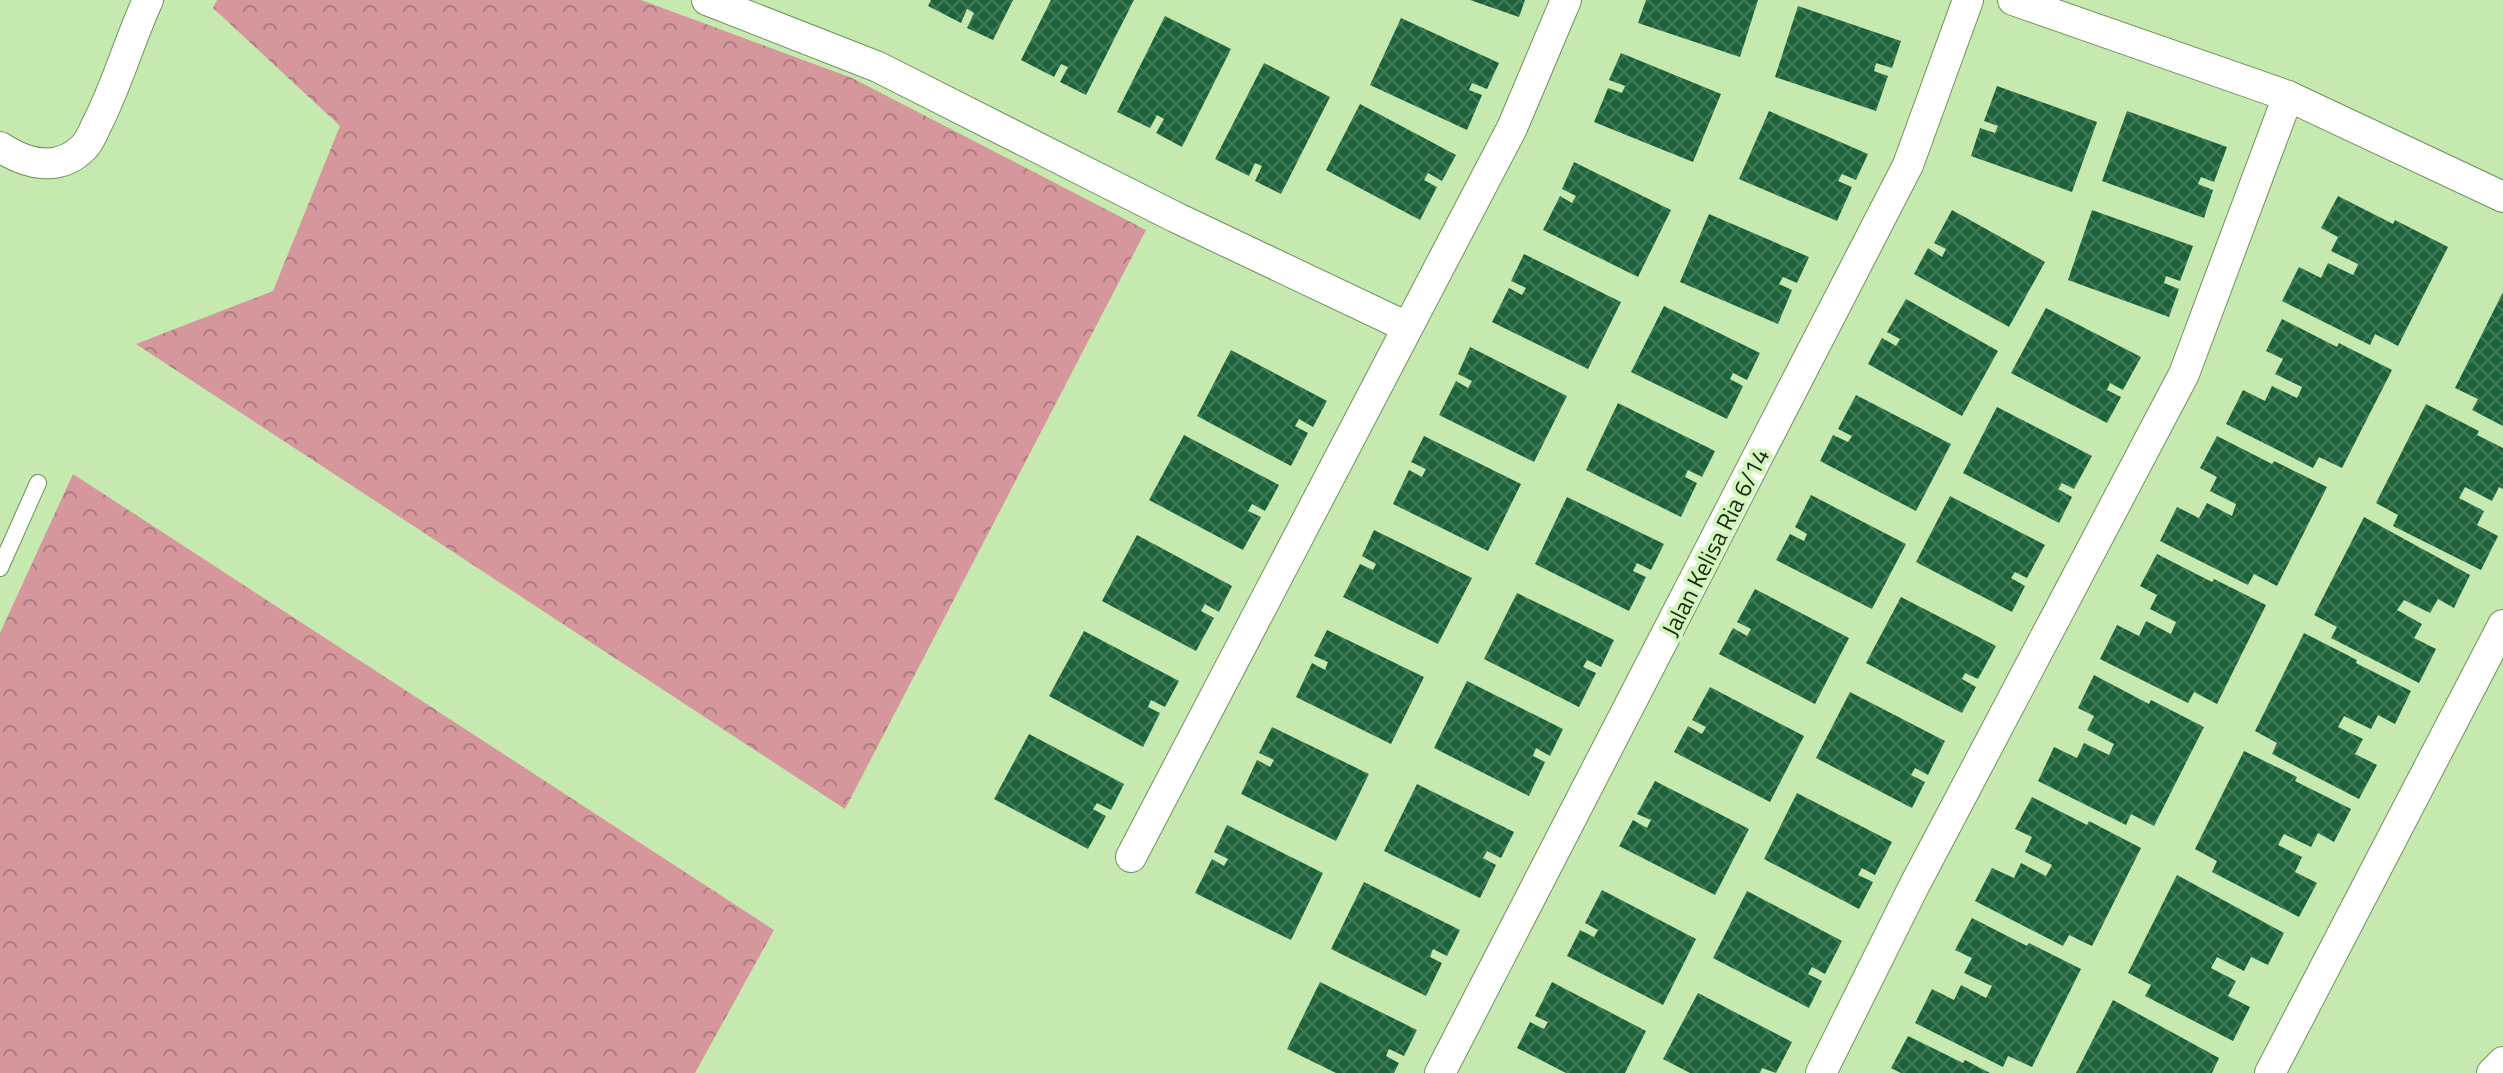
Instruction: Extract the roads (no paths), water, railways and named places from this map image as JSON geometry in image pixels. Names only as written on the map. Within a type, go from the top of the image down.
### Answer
[{"type":"street","points":[[0,147],[19,159],[46,165],[69,159],[86,146],[103,113],[148,0]]},
{"type":"street","points":[[707,0],[878,67],[1175,217],[1407,327]]},
{"type":"street","points":[[1131,857],[1512,128],[1566,0]]},
{"type":"street","name":"Jalan Kelisa Ria 6/14","points":[[1440,1073],[1908,165],[1968,0]]},
{"type":"street","points":[[2013,0],[2288,96],[2503,197]]},
{"type":"street","points":[[1821,1073],[1913,888],[2184,374],[2288,96]]},
{"type":"street","points":[[2270,1073],[2503,625]]},
{"type":"street","points":[[2492,1073],[2503,1062]]},
{"type":"lane","points":[[0,568],[38,483]]}]
